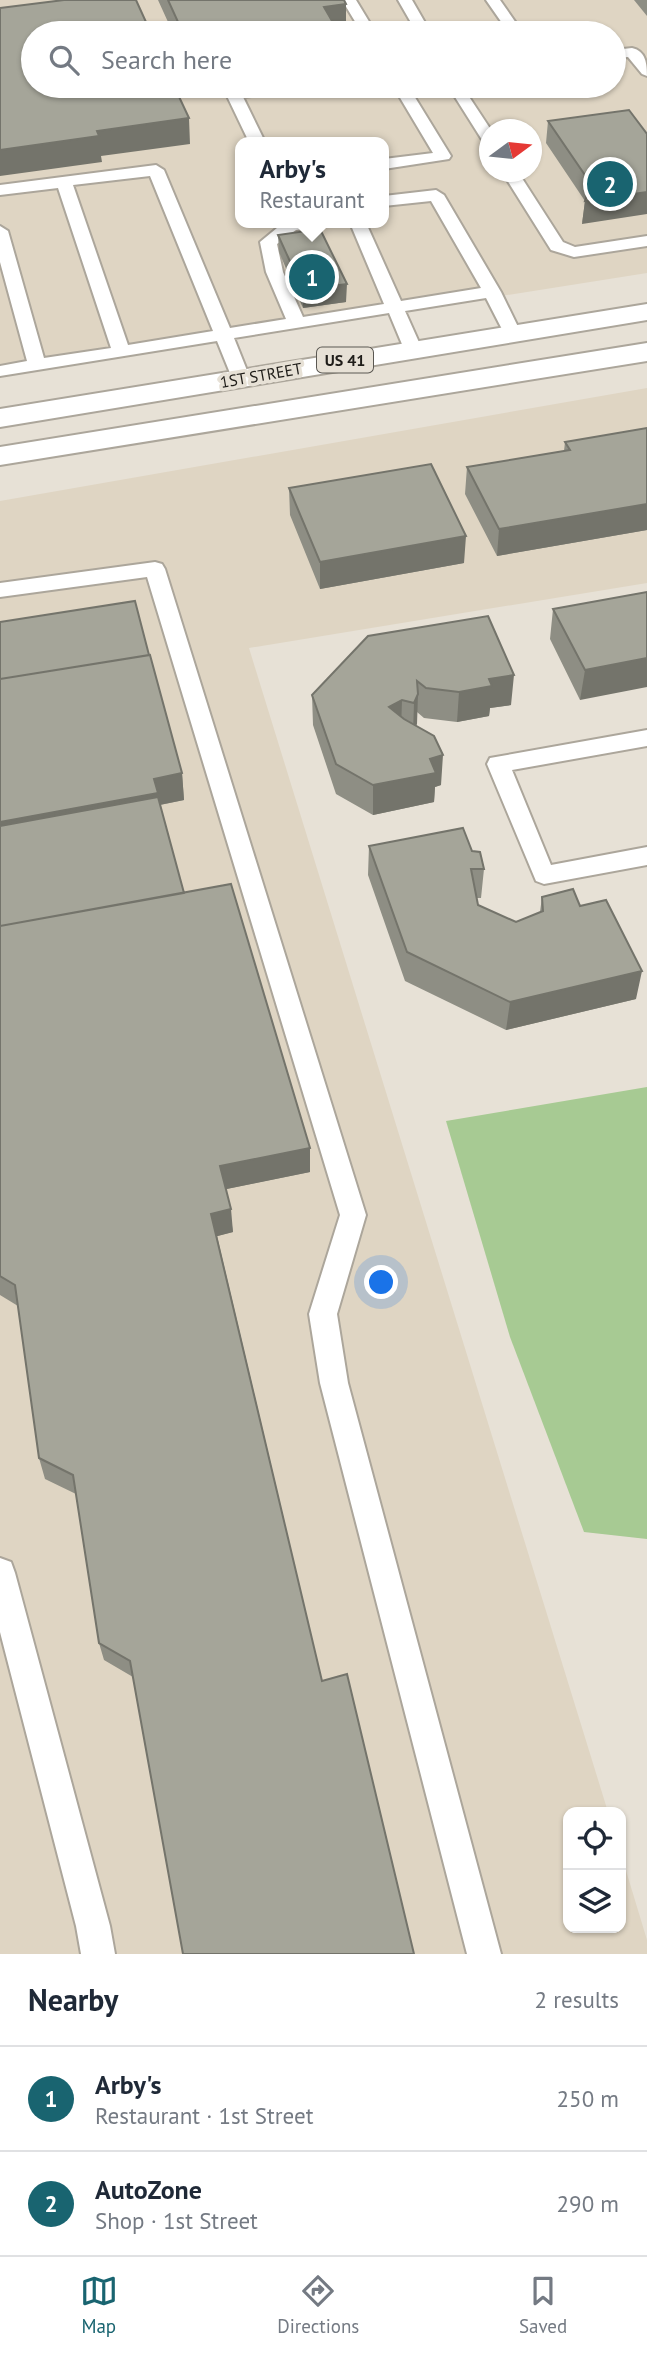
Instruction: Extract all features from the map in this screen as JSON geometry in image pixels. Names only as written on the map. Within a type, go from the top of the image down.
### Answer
[{"type":"main road","name":"1ST STREET","points":[[0,418],[647,312]]},
{"type":"main road","name":"US 41","points":[[0,456],[640,351]]},
{"type":"lane","points":[[349,0],[362,21]]},
{"type":"lane","points":[[405,0],[417,21]]},
{"type":"lane","points":[[493,0],[508,21]]},
{"type":"lane","points":[[626,53],[632,52],[647,71]]},
{"type":"lane","points":[[236,98],[255,137]]},
{"type":"lane","points":[[389,163],[443,156],[408,98]]},
{"type":"lane","points":[[463,98],[479,124]]},
{"type":"lane","points":[[0,190],[156,170],[241,378]]},
{"type":"lane","points":[[64,182],[121,352]]},
{"type":"lane","points":[[516,182],[557,246],[574,252],[647,241]]},
{"type":"lane","points":[[389,200],[436,195],[492,292],[512,333]]},
{"type":"lane","points":[[287,228],[268,242],[269,256],[296,321]]},
{"type":"lane","points":[[360,228],[413,349]]},
{"type":"lane","points":[[0,231],[37,365]]},
{"type":"lane","points":[[0,371],[296,321],[492,292]]},
{"type":"lane","points":[[0,590],[156,569],[353,1215],[323,1314],[334,1383],[484,1954]]},
{"type":"lane","points":[[647,738],[498,764],[544,875],[647,856]]},
{"type":"lane","points":[[0,1573],[90,1913],[98,1954]]},
{"type":"shaded area","points":[[0,0],[647,0],[647,273],[0,375]]},
{"type":"shaded area","points":[[647,388],[647,583],[249,648],[606,1807],[563,1807],[563,1933],[626,1933],[626,1871],[647,1940],[647,1954],[0,1954],[0,501]]},
{"type":"shaded area","points":[[647,1087],[647,1539],[584,1532],[510,1337],[446,1121]]},
{"type":"building","points":[[64,0],[136,0],[146,21],[21,21],[21,98],[180,98],[189,118],[97,131],[99,136],[0,150],[0,8]]},
{"type":"building","points":[[168,0],[344,0],[346,4],[324,7],[332,21],[178,21]]},
{"type":"building","points":[[629,110],[647,134],[647,192],[585,201],[591,184],[548,121]]},
{"type":"building","points":[[320,229],[347,284],[303,290],[278,235]]},
{"type":"building","points":[[647,428],[647,504],[499,529],[467,467],[570,450],[565,442]]},
{"type":"building","points":[[431,464],[466,536],[320,562],[289,488]]},
{"type":"building","points":[[647,592],[647,658],[585,670],[553,609]]},
{"type":"building","points":[[135,601],[149,655],[0,679],[0,622]]},
{"type":"building","points":[[488,616],[514,675],[489,679],[492,686],[459,692],[426,688],[417,681],[418,694],[414,703],[402,700],[389,707],[434,736],[443,755],[430,759],[436,773],[373,785],[336,764],[312,695],[368,636]]},
{"type":"building","points":[[150,655],[182,773],[154,779],[158,793],[0,822],[0,679]]},
{"type":"building","points":[[158,797],[184,893],[0,926],[0,826]]},
{"type":"building","points":[[463,828],[472,851],[480,852],[484,869],[471,869],[478,905],[516,922],[543,911],[542,897],[573,889],[580,906],[606,900],[642,971],[510,1002],[407,952],[369,846]]},
{"type":"building","points":[[231,884],[310,1148],[220,1166],[231,1209],[211,1214],[322,1681],[347,1674],[414,1954],[183,1954],[130,1661],[99,1643],[73,1475],[39,1458],[15,1285],[0,1276],[0,926]]},
{"type":"place","name":"AutoZone","points":[[610,184]]},
{"type":"place","name":"Arby's","points":[[312,277]]}]
